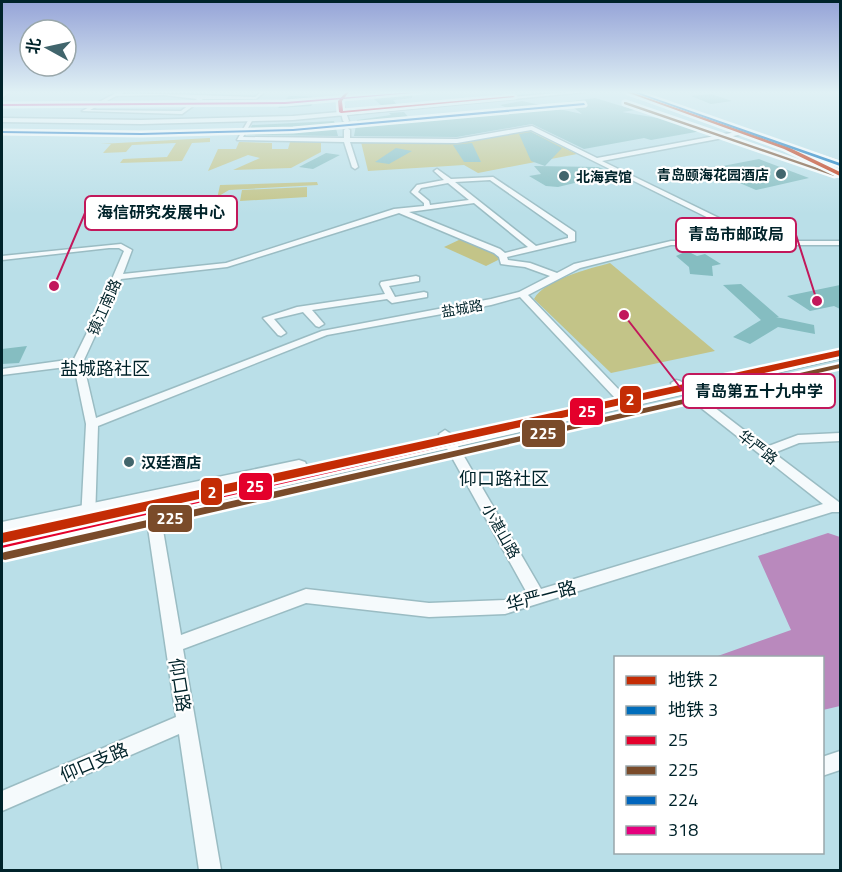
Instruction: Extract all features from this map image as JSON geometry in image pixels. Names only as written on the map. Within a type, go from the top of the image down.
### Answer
[{"type":"main road","points":[[749,133],[840,162]]},
{"type":"main road","points":[[755,133],[840,162]]},
{"type":"main road","points":[[448,438],[619,396],[680,387],[840,345]]},
{"type":"main road","points":[[2,529],[88,518],[152,505],[680,387],[840,354]]},
{"type":"main road","points":[[2,544],[88,518]]},
{"type":"street","points":[[242,133],[239,139],[347,141],[457,141],[505,133]]},
{"type":"street","points":[[347,133],[347,141],[355,167]]},
{"type":"street","points":[[542,133],[765,243]]},
{"type":"street","points":[[597,160],[743,133]]},
{"type":"street","points":[[437,171],[534,248]]},
{"type":"street","points":[[401,211],[503,256],[572,239],[572,234],[491,178],[419,186],[414,192],[427,202],[427,207]]},
{"type":"street","points":[[117,278],[227,265],[401,211],[477,201]]},
{"type":"street","name":"盐城路","points":[[93,424],[325,333],[491,302],[522,294],[554,275],[577,266],[671,243],[840,243]]},
{"type":"street","name":"镇江南路","points":[[2,258],[121,246],[128,250],[78,362]]},
{"type":"street","points":[[503,256],[504,262],[527,265],[554,275]]},
{"type":"street","points":[[416,279],[384,284],[392,300],[424,295]]},
{"type":"street","points":[[522,294],[619,396]]},
{"type":"street","points":[[281,333],[268,318],[306,309],[390,296]]},
{"type":"street","points":[[404,298],[413,316]]},
{"type":"street","points":[[306,309],[319,324]]},
{"type":"street","points":[[2,372],[78,362],[93,424],[88,518]]},
{"type":"street","name":"华严路","points":[[680,387],[837,508]]},
{"type":"street","points":[[765,452],[798,439],[840,437]]},
{"type":"street","name":"小湛山路","points":[[448,438],[538,598]]},
{"type":"street","name":"仰口路","points":[[152,505],[210,870]]},
{"type":"street","name":"华严一路","points":[[174,645],[306,596],[429,610],[505,607],[837,508]]},
{"type":"street","name":"仰口支路","points":[[2,801],[186,722]]},
{"type":"street","points":[[824,766],[840,761]]},
{"type":"green space","points":[[519,133],[533,133],[577,154],[478,173],[464,165],[368,171],[361,142],[461,143]]},
{"type":"green space","points":[[210,138],[210,142],[192,143],[182,161],[120,163],[123,159],[167,157],[176,143],[132,145],[126,152],[103,153],[111,144],[100,144]]},
{"type":"green space","points":[[239,142],[272,143],[272,149],[288,149],[290,142],[321,142],[321,152],[291,168],[233,170],[260,158],[248,155],[208,171],[218,149],[236,149]]},
{"type":"green space","points":[[317,182],[318,185],[229,190],[219,196],[228,204],[222,204],[217,199],[220,185]]},
{"type":"green space","points":[[307,187],[307,197],[240,201],[242,190]]},
{"type":"green space","points":[[461,239],[500,256],[500,259],[486,266],[444,247]]},
{"type":"green space","points":[[610,263],[715,351],[611,373],[534,299],[557,280]]},
{"type":"shaded area","points":[[828,533],[840,537],[840,706],[824,710],[824,656],[718,656],[791,630],[758,556]]},
{"type":"building","points":[[248,133],[337,133],[338,136],[247,135]]},
{"type":"building","points":[[355,133],[482,133],[457,137],[354,136]]},
{"type":"building","points":[[532,133],[562,148],[545,166],[531,161],[519,134]]},
{"type":"building","points":[[550,133],[692,133],[651,140],[644,138],[584,149]]},
{"type":"building","points":[[472,143],[481,162],[464,162],[453,145]]},
{"type":"building","points":[[396,148],[412,151],[389,164],[375,162]]},
{"type":"building","points":[[326,153],[340,155],[313,169],[299,167]]},
{"type":"building","points":[[759,159],[809,178],[756,190],[707,169]]},
{"type":"building","name":"北海宾馆","points":[[534,166],[598,167],[606,170],[593,181],[587,180],[558,187],[546,186],[529,176],[541,174]]},
{"type":"building","points":[[687,251],[697,256],[705,254],[721,264],[712,266],[713,276],[690,274],[689,267],[676,256]]},
{"type":"building","points":[[741,284],[779,317],[776,317],[814,325],[815,334],[778,327],[750,344],[733,337],[761,320],[723,285]]},
{"type":"building","points":[[840,285],[840,309],[834,306],[810,311],[787,296]]},
{"type":"building","points":[[27,346],[19,363],[2,364],[2,349]]},
{"type":"metro line","name":"2","points":[[743,133],[786,148],[840,174]]},
{"type":"metro line","name":"3","points":[[749,133],[840,165]]},
{"type":"metro line","name":"2","points":[[2,538],[840,353]]},
{"type":"transit line","name":"224","points":[[50,133],[191,133]]},
{"type":"transit line","name":"225","points":[[712,133],[836,175]]},
{"type":"transit line","name":"25","points":[[748,133],[840,164]]},
{"type":"transit line","name":"25","points":[[2,544],[840,354]]},
{"type":"transit line","name":"225","points":[[5,556],[840,366]]},
{"type":"place","name":"青岛颐海花园酒店","points":[[781,174]]},
{"type":"place","name":"北海宾馆","points":[[564,176]]},
{"type":"place","name":"海信研究发展中心","points":[[54,286]]},
{"type":"place","name":"青岛市邮政局","points":[[817,301]]},
{"type":"place","name":"青岛第五十九中学","points":[[624,315]]},
{"type":"place","name":"汉廷酒店","points":[[129,462]]},
{"type":"district","name":"盐城路社区","points":[[105,368]]},
{"type":"district","name":"仰口路社区","points":[[504,478]]}]
